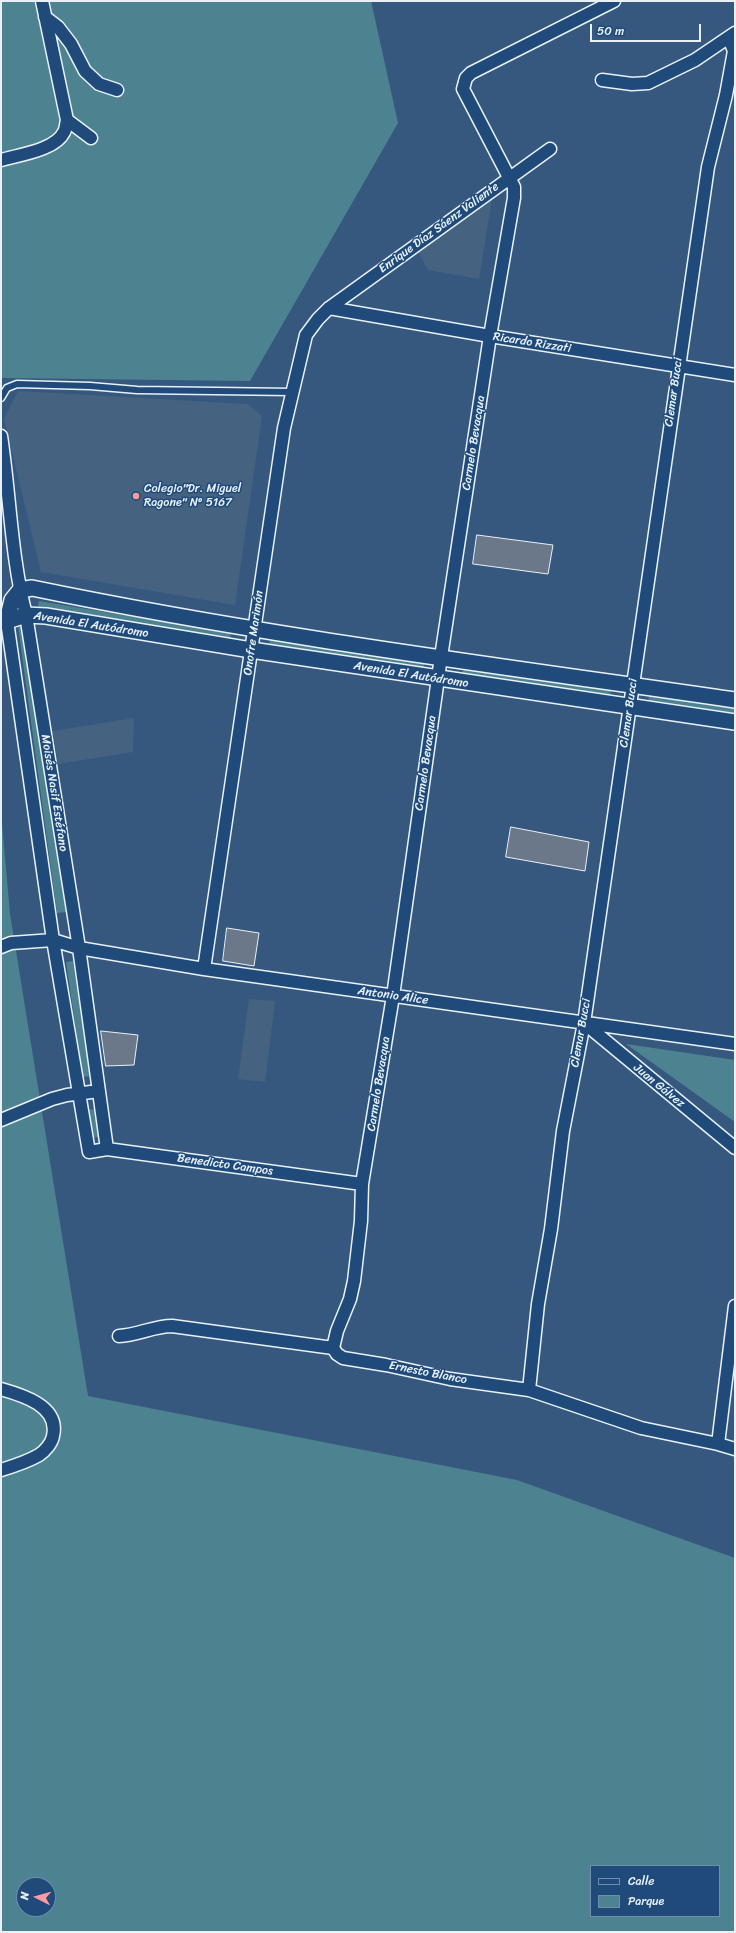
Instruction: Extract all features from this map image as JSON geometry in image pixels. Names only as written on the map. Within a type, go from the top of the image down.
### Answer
[{"type":"street","points":[[1,160],[47,147],[57,142],[64,132],[67,120],[42,1]]},
{"type":"street","name":"Carmelo Bevacqua","points":[[333,1348],[337,1331],[350,1299],[354,1281],[361,1221],[362,1184],[393,996],[441,658],[490,336],[514,198],[514,187],[463,89],[466,78],[472,73],[614,1]]},
{"type":"street","points":[[45,17],[58,27],[71,44],[85,71],[99,84],[117,90]]},
{"type":"street","points":[[602,80],[632,84],[648,83],[695,60],[732,36]]},
{"type":"street","name":"Clemar Bucci","points":[[529,1390],[538,1304],[551,1229],[562,1138],[584,1023],[708,167],[726,95],[735,51],[732,36]]},
{"type":"street","points":[[67,120],[91,138]]},
{"type":"street","name":"Enrique Díaz Sáenz Valiente","points":[[329,308],[550,149]]},
{"type":"street","name":"Ricardo Rizzati","points":[[329,308],[490,336],[735,375]]},
{"type":"street","name":"Onofre Marimón","points":[[204,969],[284,428],[306,335],[318,319],[329,308]]},
{"type":"street","name":"Moisés Nasif Estéfano","points":[[1,436],[6,460],[20,590],[26,615],[79,948],[107,1149]]},
{"type":"street","name":"Avenida El Autódromo","points":[[20,590],[32,588],[139,610],[254,629],[441,658],[735,700]]},
{"type":"street","points":[[8,621],[12,600],[20,590]]},
{"type":"street","name":"Avenida El Autódromo","points":[[8,621],[26,615],[46,616],[438,679],[735,722]]},
{"type":"street","name":"Moisés Nasif Estéfano","points":[[8,621],[53,940],[80,1094],[88,1152]]},
{"type":"street","points":[[1,947],[11,943],[53,940]]},
{"type":"street","name":"Antonio Alice","points":[[53,940],[79,948],[204,969],[735,1044]]},
{"type":"street","name":"Juan Gálvez","points":[[584,1023],[735,1148]]},
{"type":"street","points":[[1,1120],[52,1099],[99,1091]]},
{"type":"street","name":"Benedicto Campos","points":[[88,1152],[107,1149],[362,1184]]},
{"type":"street","points":[[718,1444],[735,1306]]},
{"type":"street","name":"Ernesto Blanco","points":[[119,1336],[132,1335],[162,1326],[172,1326],[333,1348],[337,1354],[343,1358],[386,1365],[450,1379],[529,1390],[642,1428],[718,1444],[735,1450]]},
{"type":"street","points":[[1,1389],[37,1403],[47,1411],[53,1421],[54,1432],[52,1440],[40,1455],[1,1470]]},
{"type":"lane","points":[[1,398],[7,388],[17,384],[90,386],[137,390],[293,392]]},
{"type":"shaded area","points":[[492,199],[479,279],[428,270],[417,250]]},
{"type":"shaded area","name":"Colegio\"Dr. Miguel Ragone\" Nº 5167","points":[[18,391],[248,404],[262,416],[235,605],[41,572],[4,419]]},
{"type":"shaded area","points":[[134,718],[133,752],[58,764],[53,731]]},
{"type":"shaded area","points":[[249,999],[275,1001],[265,1082],[238,1079]]},
{"type":"green space","points":[[1,1],[371,1],[398,123],[250,381],[1,378]]},
{"type":"green space","points":[[39,601],[231,633],[230,639],[38,607]]},
{"type":"green space","points":[[26,625],[66,912],[57,913],[18,626]]},
{"type":"green space","points":[[270,640],[424,664],[423,670],[269,646]]},
{"type":"green space","points":[[463,669],[611,690],[610,696],[462,675]]},
{"type":"green space","points":[[649,696],[735,708],[735,714],[648,702]]},
{"type":"green space","points":[[1,812],[10,914],[88,1396],[517,1480],[735,1558],[735,1932],[1,1932]]},
{"type":"green space","points":[[73,961],[90,1076],[83,1077],[66,962]]},
{"type":"green space","points":[[626,1044],[735,1060],[735,1122]]},
{"type":"green space","points":[[95,1109],[99,1137],[91,1138],[87,1110]]},
{"type":"building","points":[[477,535],[553,545],[548,574],[473,564]]},
{"type":"building","points":[[511,827],[589,842],[585,871],[506,857]]},
{"type":"building","points":[[227,928],[259,933],[254,966],[223,961]]},
{"type":"building","points":[[101,1031],[138,1035],[134,1065],[106,1066]]},
{"type":"place","name":"Colegio\"Dr. Miguel Ragone\" Nº 5167","points":[[136,496]]}]
